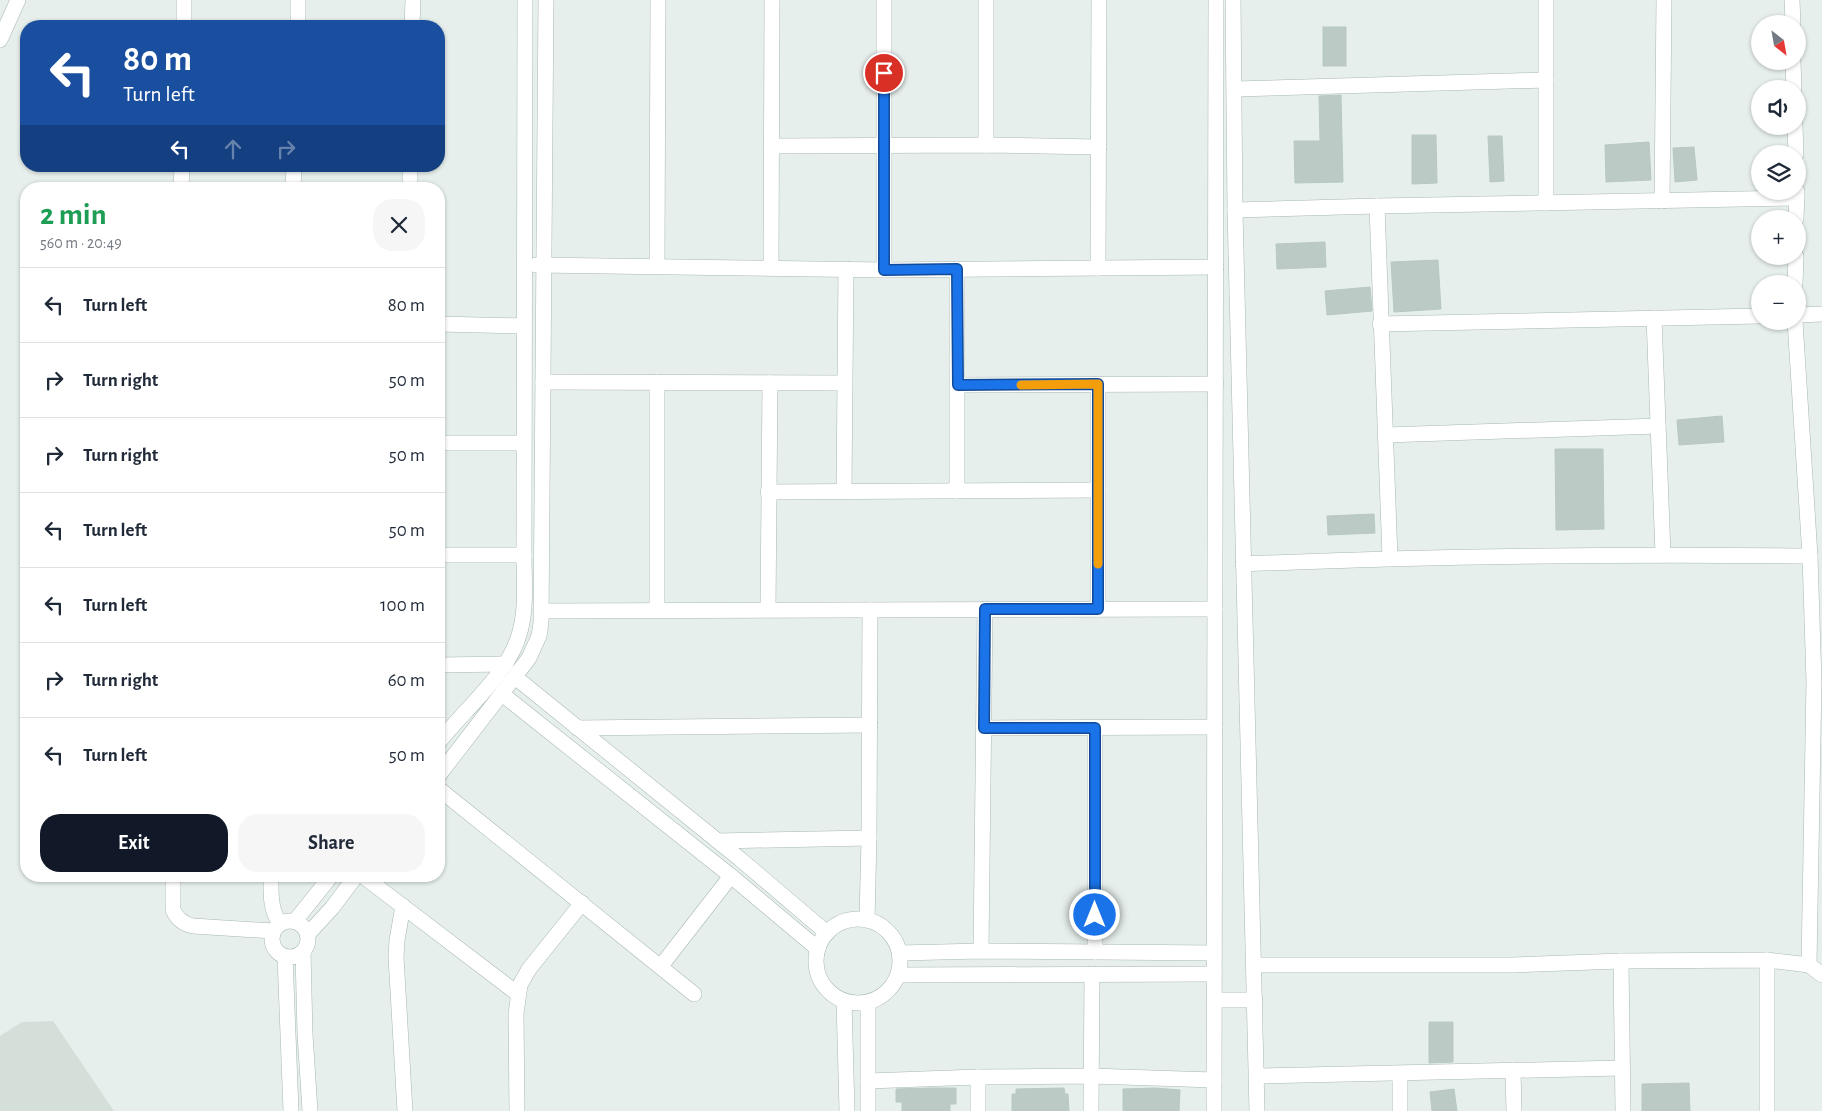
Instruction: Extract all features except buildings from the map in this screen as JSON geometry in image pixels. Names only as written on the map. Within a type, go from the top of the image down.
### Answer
[{"type":"street","points":[[0,40],[18,0]]},
{"type":"street","points":[[184,0],[184,20]]},
{"type":"street","points":[[298,0],[298,20]]},
{"type":"street","points":[[412,20],[413,0]]},
{"type":"street","points":[[445,735],[506,664],[516,646],[522,622],[524,554],[525,0]]},
{"type":"street","points":[[445,767],[515,678],[535,648],[541,624],[546,0]]},
{"type":"street","points":[[657,266],[658,0]]},
{"type":"street","points":[[772,0],[772,268]]},
{"type":"street","points":[[884,0],[884,270]]},
{"type":"street","points":[[986,0],[986,146]]},
{"type":"street","points":[[1098,268],[1099,0]]},
{"type":"street","points":[[1214,1111],[1216,0]]},
{"type":"street","points":[[1233,0],[1235,210],[1258,1111]]},
{"type":"street","points":[[1546,0],[1546,203]]},
{"type":"street","points":[[1662,201],[1664,0]]},
{"type":"street","points":[[1792,0],[1793,15]]},
{"type":"street","points":[[1235,89],[1546,80]]},
{"type":"street","points":[[772,146],[1099,147]]},
{"type":"street","points":[[1235,210],[1662,201],[1751,197]]},
{"type":"street","points":[[1377,206],[1390,558]]},
{"type":"street","points":[[524,265],[884,270],[1216,267]]},
{"type":"street","points":[[844,491],[846,269]]},
{"type":"street","points":[[957,269],[957,491]]},
{"type":"street","points":[[1806,315],[1822,314]]},
{"type":"street","points":[[1380,324],[1751,316]]},
{"type":"street","points":[[1654,318],[1663,554]]},
{"type":"street","points":[[445,324],[524,326]]},
{"type":"street","points":[[1796,330],[1818,682],[1809,965]]},
{"type":"street","points":[[543,382],[844,383]]},
{"type":"street","points":[[657,382],[657,610]]},
{"type":"street","points":[[768,610],[770,383]]},
{"type":"street","points":[[1098,384],[1098,609]]},
{"type":"street","points":[[958,385],[1216,384]]},
{"type":"street","points":[[1386,435],[1658,426]]},
{"type":"street","points":[[445,442],[523,443]]},
{"type":"street","points":[[768,492],[1098,490]]},
{"type":"street","points":[[445,554],[524,554]]},
{"type":"street","points":[[1243,564],[1390,558],[1663,554],[1810,556]]},
{"type":"street","points":[[542,610],[1215,608]]},
{"type":"street","points":[[981,951],[985,609]]},
{"type":"street","points":[[867,920],[870,610]]},
{"type":"street","points":[[445,665],[506,664]]},
{"type":"street","points":[[515,678],[718,841],[827,933]]},
{"type":"street","points":[[502,694],[731,876],[818,949]]},
{"type":"street","points":[[577,728],[870,725]]},
{"type":"street","points":[[984,728],[1215,727]]},
{"type":"street","points":[[1095,728],[1096,952]]},
{"type":"street","points":[[445,794],[694,994]]},
{"type":"street","points":[[718,841],[869,838]]},
{"type":"street","points":[[661,966],[731,876]]},
{"type":"street","points":[[173,882],[173,910],[183,923],[193,926],[277,928],[289,921],[295,921],[306,928],[308,934],[307,947],[298,956],[285,957],[280,955],[272,944],[277,928],[271,904],[271,882]]},
{"type":"street","points":[[295,921],[326,882]]},
{"type":"street","points":[[308,934],[332,908],[352,882]]},
{"type":"street","points":[[371,882],[518,994]]},
{"type":"street","points":[[517,1111],[516,1014],[518,994],[529,969],[582,902]]},
{"type":"street","points":[[403,906],[396,940],[396,958],[405,1111]]},
{"type":"street","points":[[850,920],[867,920],[876,923],[892,935],[900,953],[900,968],[890,990],[868,1002],[860,1004],[844,1001],[829,992],[819,976],[817,967],[818,949],[827,933],[834,927],[850,920]]},
{"type":"street","points":[[900,953],[981,951],[1214,953]]},
{"type":"street","points":[[303,952],[305,1034],[310,1111]]},
{"type":"street","points":[[285,957],[291,1111]]},
{"type":"street","points":[[1255,965],[1512,965],[1621,961],[1767,960],[1809,965],[1822,975]]},
{"type":"street","points":[[1767,960],[1768,1111]]},
{"type":"street","points":[[1621,961],[1623,1111]]},
{"type":"street","points":[[1091,1111],[1092,974]]},
{"type":"street","points":[[898,975],[1214,974]]},
{"type":"street","points":[[1215,1000],[1255,1000]]},
{"type":"street","points":[[844,1001],[847,1111]]},
{"type":"street","points":[[868,1002],[868,1111]]},
{"type":"street","points":[[288,1035],[305,1034]]},
{"type":"street","points":[[1257,1076],[1622,1068]]},
{"type":"street","points":[[1513,1070],[1514,1111]]},
{"type":"street","points":[[1400,1074],[1400,1111]]},
{"type":"street","points":[[868,1081],[978,1077],[1091,1076],[1214,1080]]},
{"type":"street","points":[[978,1077],[978,1111]]},
{"type":"shaded area","points":[[53,1021],[114,1111],[0,1111],[0,1036],[22,1022]]},
{"type":"slow traffic","points":[[1021,385],[1098,384],[1098,564]]},
{"type":"route","points":[[884,73],[884,270],[957,269],[958,385],[1098,384],[1098,609],[985,609],[984,728],[1095,728],[1095,915]]}]
